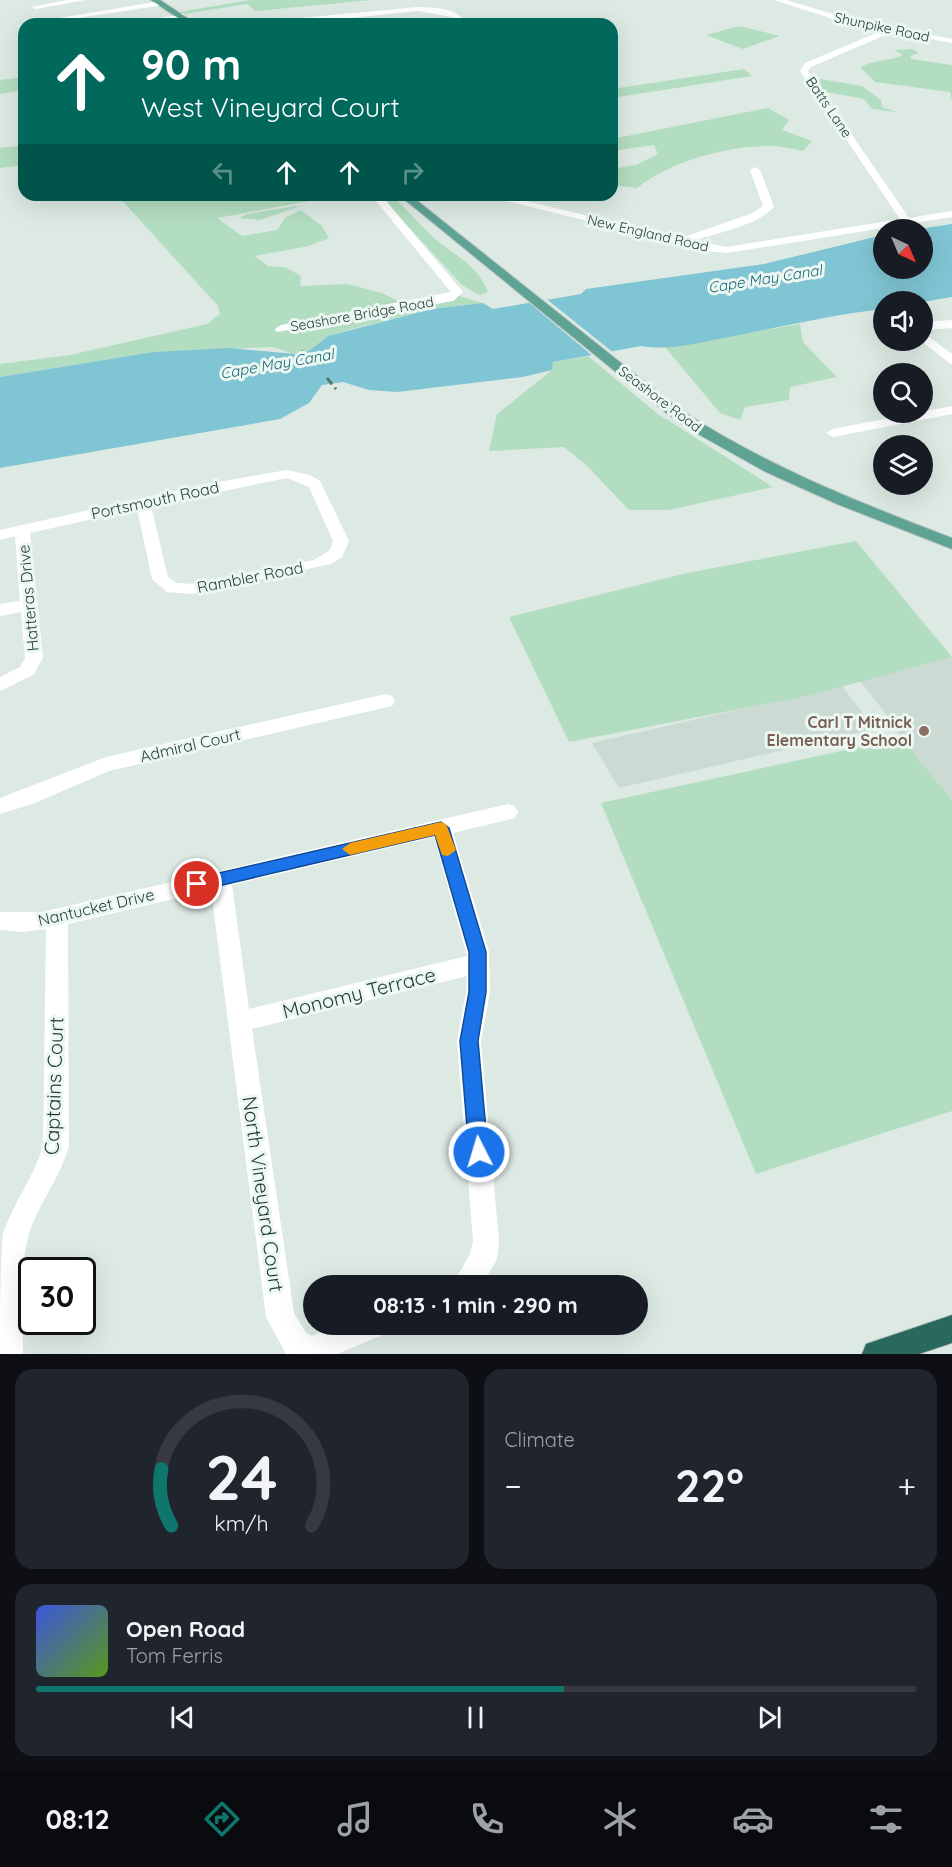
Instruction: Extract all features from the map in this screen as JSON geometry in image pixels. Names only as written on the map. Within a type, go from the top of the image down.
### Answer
[{"type":"highway","points":[[876,1354],[952,1329]]},
{"type":"main road","points":[[158,2],[184,18]]},
{"type":"main road","name":"Seashore Road","points":[[412,201],[692,424],[762,465],[828,496],[952,544]]},
{"type":"street","points":[[29,0],[48,18]]},
{"type":"street","points":[[36,7],[81,0]]},
{"type":"street","name":"Shunpike Road","points":[[782,0],[889,30],[952,41]]},
{"type":"street","points":[[74,18],[158,2]]},
{"type":"street","points":[[352,18],[430,9],[455,15],[458,18]]},
{"type":"street","points":[[168,18],[181,16]]},
{"type":"street","name":"Batts Lane","points":[[889,30],[808,65],[804,71],[905,219]]},
{"type":"street","points":[[682,242],[757,215],[769,207],[755,170]]},
{"type":"street","name":"Seashore Bridge Road","points":[[281,329],[453,297],[457,292],[381,201]]},
{"type":"street","name":"New England Road","points":[[513,201],[717,249],[736,249],[873,227]]},
{"type":"street","name":"New England Road","points":[[924,219],[952,214]]},
{"type":"street","points":[[933,325],[952,324]]},
{"type":"street","points":[[933,346],[952,362]]},
{"type":"street","points":[[833,433],[952,410]]},
{"type":"street","name":"Portsmouth Road","points":[[0,535],[142,502],[278,475],[297,475],[310,480]]},
{"type":"street","name":"Rambler Road","points":[[142,502],[160,579],[173,588],[192,589],[317,564],[338,552],[341,541],[315,484],[310,480]]},
{"type":"street","name":"Hatteras Drive","points":[[0,685],[19,677],[32,665],[34,658],[22,529]]},
{"type":"street","points":[[0,610],[30,605]]},
{"type":"street","name":"Admiral Court","points":[[0,806],[43,793],[88,770],[106,764],[386,701]]},
{"type":"street","name":"Nantucket Drive","points":[[0,921],[23,923],[57,917],[508,812]]},
{"type":"street","points":[[441,828],[473,929],[479,963],[469,1041],[486,1241],[483,1259],[473,1275]]},
{"type":"street","name":"North Vineyard Court","points":[[220,879],[280,1317],[296,1344],[312,1352],[350,1335]]},
{"type":"street","name":"Captains Court","points":[[9,1354],[11,1256],[16,1234],[47,1176],[56,1146],[57,917]]},
{"type":"street","name":"Monomy Terrace","points":[[238,1022],[479,963]]},
{"type":"shaded area","name":"Carl T Mitnick Elementary School","points":[[952,657],[952,800],[901,738],[893,723],[860,681]]},
{"type":"shaded area","points":[[842,686],[875,729],[619,788],[592,743]]},
{"type":"green space","points":[[249,0],[372,0],[255,11],[247,4],[184,14],[180,12]]},
{"type":"green space","points":[[739,26],[780,36],[743,49],[706,35]]},
{"type":"green space","points":[[912,49],[919,53],[910,56],[911,59],[952,65],[952,101],[950,92],[875,82],[860,67],[903,55],[894,50]]},
{"type":"green space","points":[[744,69],[752,76],[618,97],[618,88]]},
{"type":"green space","points":[[18,78],[18,91],[0,94],[0,80]]},
{"type":"green space","points":[[815,78],[862,86],[881,100],[882,107],[897,112],[872,109],[864,99],[822,91]]},
{"type":"green space","points":[[768,108],[789,120],[782,130],[812,141],[803,151],[770,146],[714,153],[681,163],[637,188],[618,186],[618,168],[636,165],[658,154],[654,145],[618,150],[618,138]]},
{"type":"green space","points":[[18,146],[18,166],[0,168],[0,148]]},
{"type":"green space","points":[[122,201],[309,201],[217,218],[242,236],[277,230],[285,218],[301,210],[322,226],[329,238],[309,246],[255,256],[268,266],[285,267],[301,276],[300,286],[347,284],[382,293],[400,302],[449,293],[483,303],[432,309],[352,329],[328,336],[309,351],[294,354],[272,347],[153,352],[0,377],[0,364],[70,355],[207,324],[220,314],[218,306]]},
{"type":"green space","points":[[388,201],[397,201],[433,237],[474,269],[488,292],[479,295],[462,285],[390,207]]},
{"type":"green space","points":[[303,205],[260,220],[240,218],[247,214]]},
{"type":"green space","points":[[800,324],[803,342],[837,377],[790,387],[789,400],[745,407],[740,420],[720,413],[665,347]]},
{"type":"green space","points":[[588,356],[658,414],[773,487],[669,510],[629,510],[587,466],[564,447],[489,451],[497,414],[552,370],[553,362]]},
{"type":"green space","points":[[856,541],[952,657],[807,696],[569,742],[509,617],[687,573]]},
{"type":"green space","points":[[901,738],[952,800],[952,1111],[756,1174],[601,803]]},
{"type":"water","name":"Cape May Canal","points":[[952,224],[952,297],[933,300],[933,291],[873,291],[873,310],[693,344],[662,348],[641,346],[553,362],[552,370],[523,377],[397,392],[369,390],[343,382],[322,385],[309,403],[280,419],[0,468],[0,377],[153,352],[229,348],[295,354],[309,351],[328,336],[432,309],[483,303],[493,309],[581,294],[586,289],[764,264],[873,237],[873,279],[933,279],[933,227]]},
{"type":"pier","points":[[544,297],[615,354],[595,358],[526,300]]},
{"type":"railway","points":[[301,351],[306,356]]},
{"type":"railway","points":[[327,378],[336,389]]},
{"type":"slow traffic","points":[[350,849],[441,828],[448,850]]},
{"type":"place","name":"Carl T Mitnick Elementary School","points":[[924,731]]},
{"type":"route","points":[[197,884],[441,828],[478,952],[477,992],[469,1041],[479,1152]]}]
